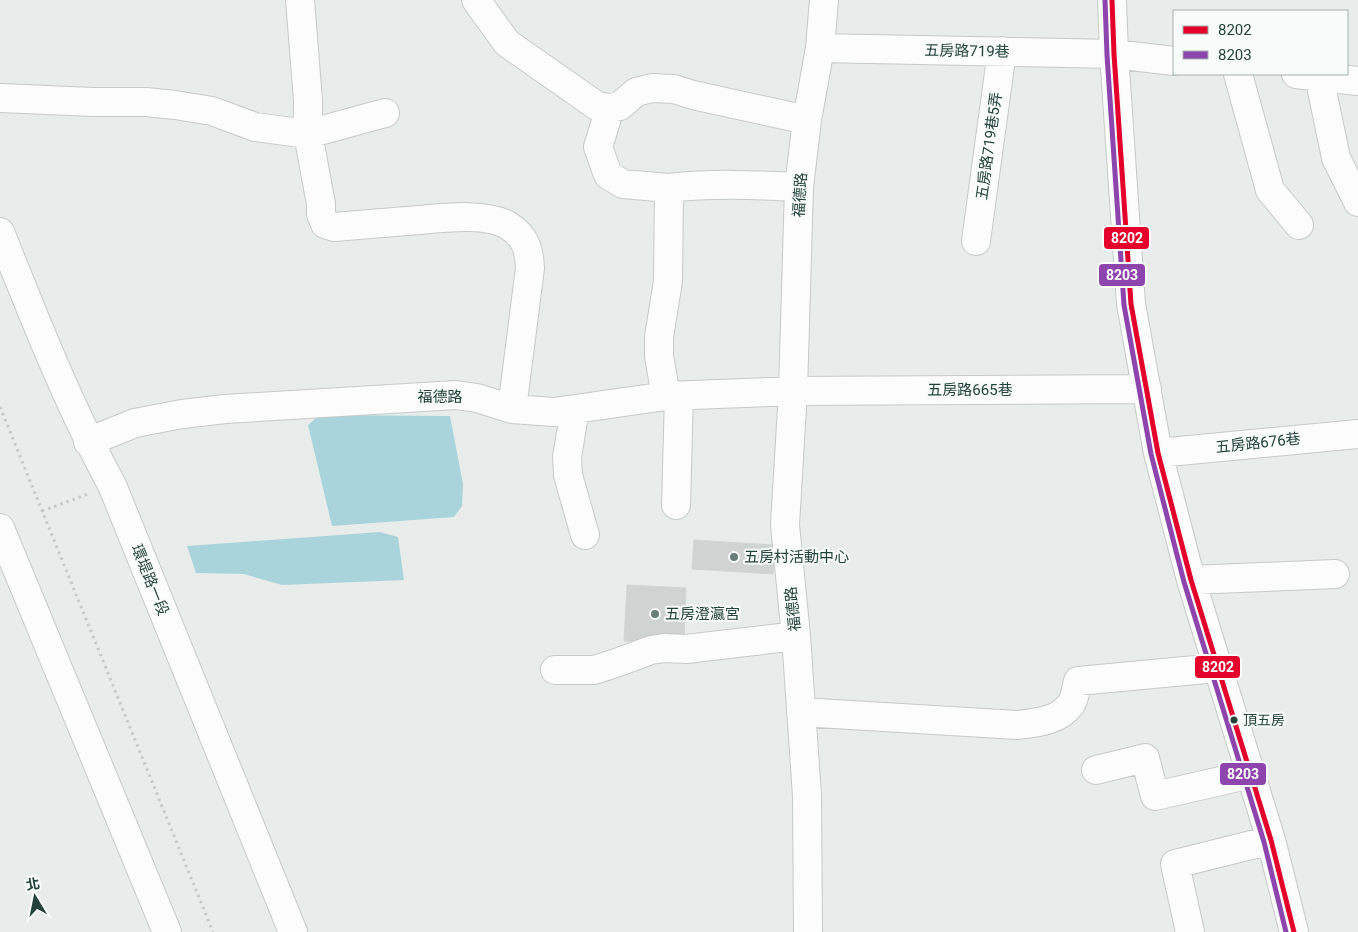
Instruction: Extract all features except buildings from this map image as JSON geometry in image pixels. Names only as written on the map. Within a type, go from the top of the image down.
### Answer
[{"type":"street","points":[[300,0],[308,100],[308,134],[321,204],[321,214],[325,224],[334,227],[460,218],[486,219],[508,226],[523,238],[529,252],[530,268],[512,409]]},
{"type":"street","points":[[476,0],[507,43],[597,106],[610,108],[620,106],[636,92],[652,88],[674,88],[693,96],[807,120]]},
{"type":"street","name":"福德路","points":[[808,932],[807,796],[796,636],[785,525],[799,186],[807,120],[820,48],[824,0]]},
{"type":"street","points":[[1112,0],[1131,304],[1158,453],[1190,580],[1271,840],[1294,932]]},
{"type":"street","name":"五房路719巷","points":[[820,48],[1114,54],[1173,61]]},
{"type":"street","name":"五房路719巷5弄","points":[[976,241],[1002,51]]},
{"type":"street","points":[[1238,75],[1270,190],[1299,225]]},
{"type":"street","points":[[1358,81],[1308,75],[1336,158],[1358,202]]},
{"type":"street","points":[[0,98],[175,104],[212,111],[255,128],[308,134],[385,113]]},
{"type":"street","points":[[610,108],[598,146],[608,175],[623,184],[669,188],[741,185],[799,186]]},
{"type":"street","points":[[669,188],[668,281],[659,336],[659,356],[673,396],[676,505]]},
{"type":"street","name":"環堤路一段","points":[[0,232],[88,442],[112,485],[293,932]]},
{"type":"street","name":"五房路665巷","points":[[792,391],[1147,389]]},
{"type":"street","name":"福德路","points":[[88,442],[135,423],[182,414],[225,409],[456,394],[477,398],[512,409],[554,412],[673,396],[792,391]]},
{"type":"street","points":[[575,409],[567,457],[568,474],[585,535]]},
{"type":"street","name":"五房路676巷","points":[[1158,453],[1358,434]]},
{"type":"street","points":[[0,528],[168,932]]},
{"type":"street","points":[[1190,580],[1335,574]]},
{"type":"street","points":[[555,670],[594,670],[651,650],[664,648],[686,649],[796,636]]},
{"type":"street","points":[[801,712],[1018,725],[1043,722],[1060,714],[1071,703],[1078,681],[1217,668]]},
{"type":"street","points":[[1096,770],[1145,758],[1155,796],[1251,774]]},
{"type":"street","points":[[1190,932],[1176,864],[1271,840]]},
{"type":"path","points":[[0,407],[214,932]]},
{"type":"path","points":[[42,511],[112,485]]},
{"type":"water","points":[[320,415],[450,416],[463,484],[462,506],[454,517],[332,526],[308,425]]},
{"type":"water","points":[[380,532],[398,537],[404,580],[282,585],[244,574],[196,573],[187,546]]},
{"type":"transit line","name":"8203","points":[[1105,0],[1124,305],[1151,454],[1184,582],[1264,842],[1286,932]]},
{"type":"transit line","name":"8202","points":[[1112,0],[1131,304],[1158,453],[1191,580],[1271,840],[1294,932]]},
{"type":"place","name":"五房村活動中心","points":[[734,557]]},
{"type":"place","name":"五房澄瀛宮","points":[[655,614]]},
{"type":"place","name":"頂五房","points":[[1234,720]]}]
